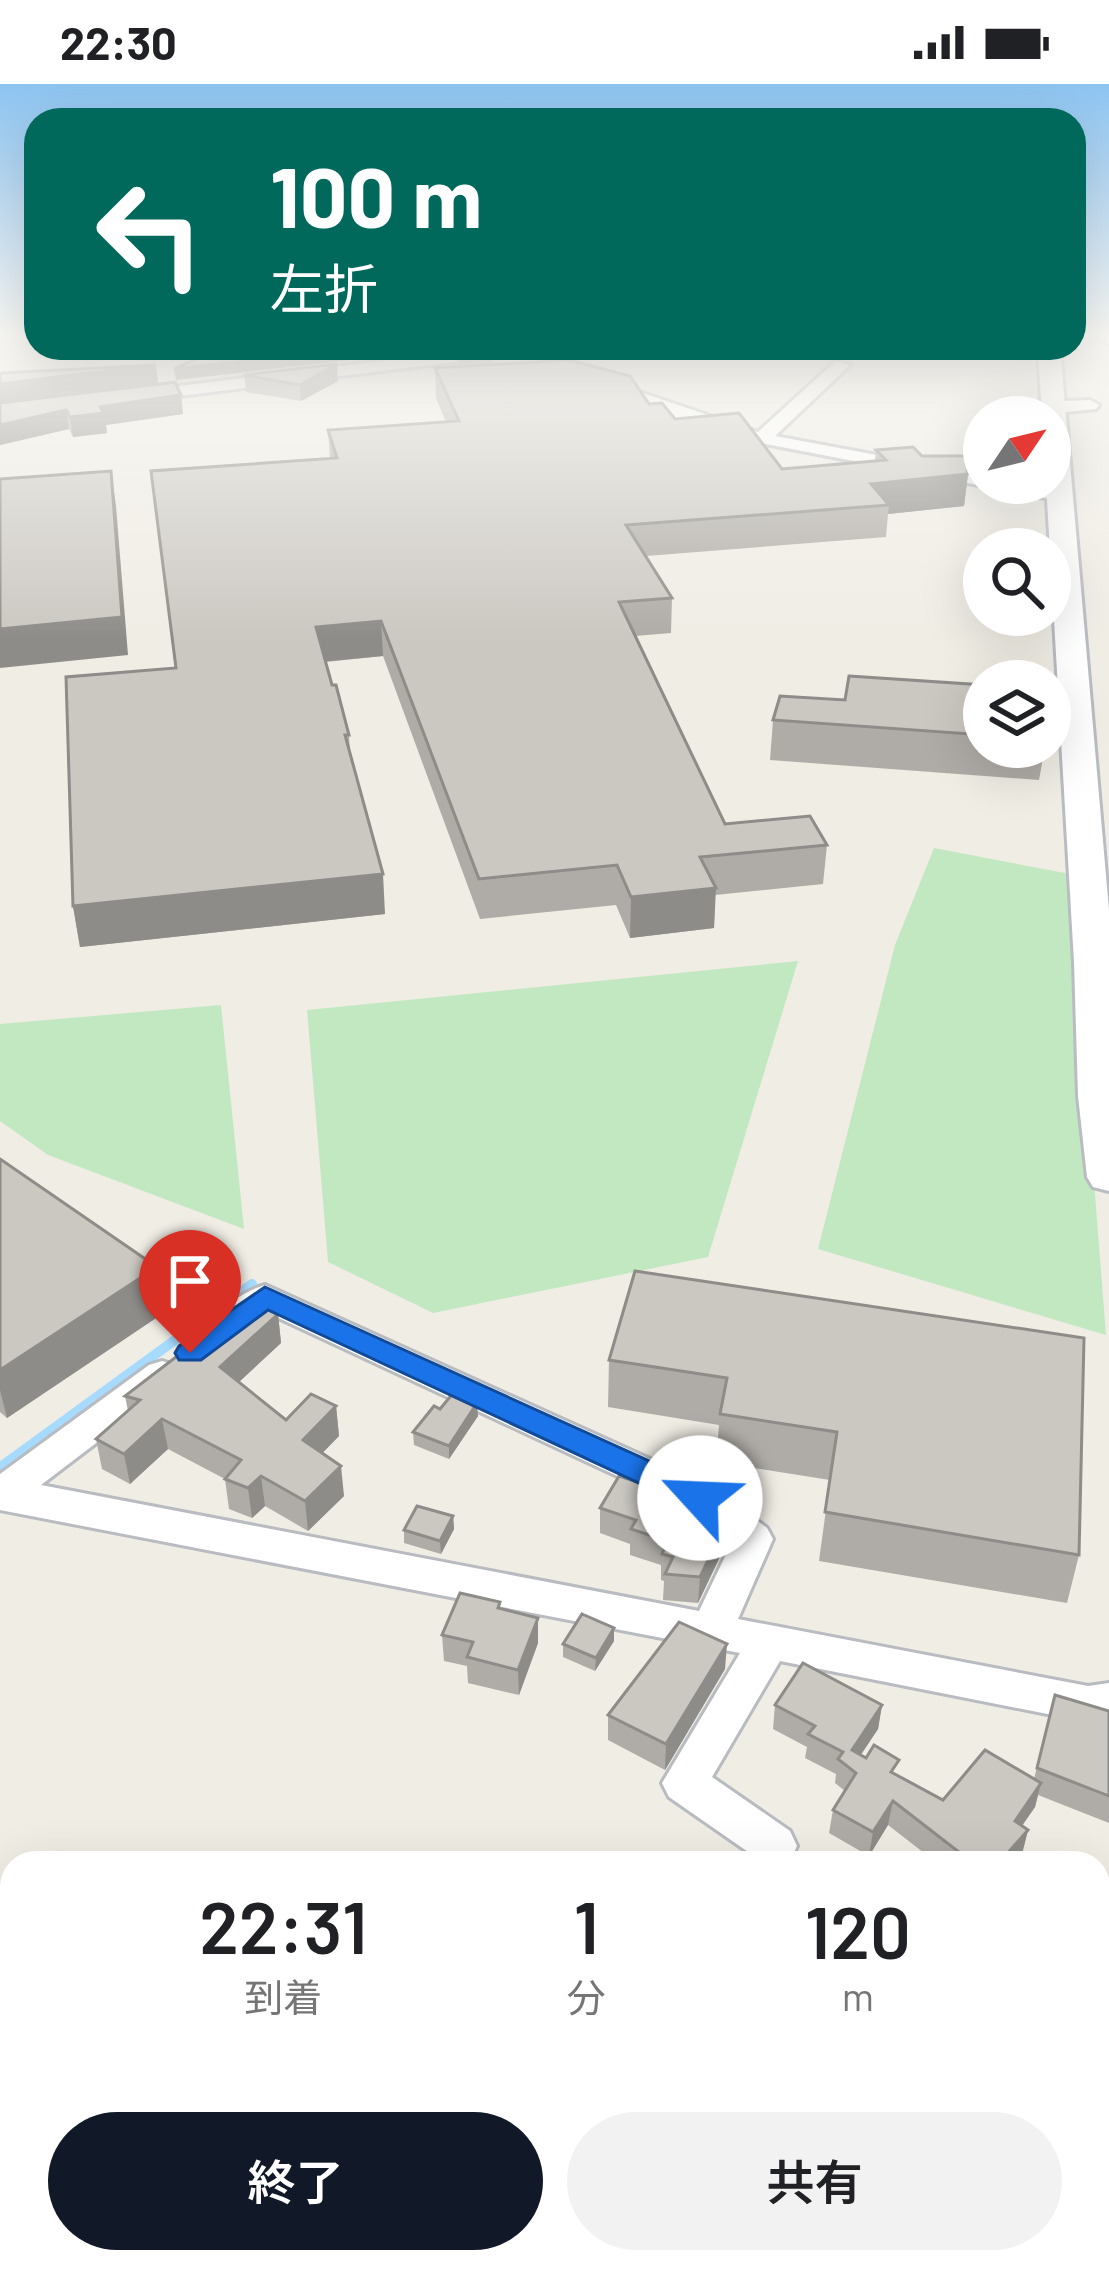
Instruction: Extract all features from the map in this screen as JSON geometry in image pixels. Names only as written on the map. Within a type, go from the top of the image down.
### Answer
[{"type":"street","points":[[752,433],[963,477]]},
{"type":"street","points":[[764,436],[767,433]]},
{"type":"street","points":[[957,476],[963,471]]},
{"type":"street","points":[[1062,504],[1099,1096],[1109,1177]]},
{"type":"street","points":[[0,1493],[265,1297],[700,1498],[753,1539],[711,1631]]},
{"type":"street","points":[[0,1493],[1088,1704],[1109,1701]]},
{"type":"street","points":[[769,1642],[685,1783],[774,1846]]},
{"type":"green space","points":[[934,848],[1070,874],[1106,1335],[818,1249],[895,945]]},
{"type":"green space","points":[[798,961],[708,1257],[433,1313],[328,1262],[307,1010]]},
{"type":"green space","points":[[221,1005],[244,1229],[48,1155],[0,1121],[0,1024]]},
{"type":"building","points":[[329,433],[754,433],[782,469],[886,460],[876,450],[913,447],[922,456],[963,456],[963,475],[871,484],[889,505],[626,525],[672,598],[619,602],[725,824],[810,816],[827,845],[700,857],[716,888],[631,897],[617,865],[479,879],[381,621],[316,627],[332,685],[336,685],[383,874],[73,906],[66,677],[176,668],[151,471],[337,458]]},
{"type":"building","points":[[111,471],[122,617],[0,629],[0,479]]},
{"type":"building","points":[[849,676],[963,684],[963,734],[773,720],[780,696],[845,700]]},
{"type":"building","points":[[0,1159],[157,1267],[0,1370]]},
{"type":"building","points":[[635,1271],[1084,1338],[1079,1555],[825,1512],[837,1432],[720,1414],[727,1378],[609,1360]]},
{"type":"building","points":[[249,1301],[278,1314],[220,1367],[286,1420],[311,1394],[336,1406],[303,1440],[341,1466],[305,1501],[261,1476],[248,1488],[225,1479],[241,1460],[162,1419],[124,1454],[96,1439],[140,1400],[125,1396]]},
{"type":"building","points":[[454,1392],[477,1403],[449,1446],[413,1432],[434,1406],[440,1409]]},
{"type":"building","points":[[619,1476],[705,1504],[701,1511],[727,1521],[700,1577],[665,1574],[673,1557],[662,1554],[667,1541],[631,1529],[636,1520],[600,1508]]},
{"type":"building","points":[[417,1506],[453,1516],[440,1541],[404,1530]]},
{"type":"building","points":[[460,1593],[500,1602],[498,1608],[538,1618],[518,1670],[467,1657],[473,1642],[442,1635]]},
{"type":"building","points":[[582,1614],[614,1628],[596,1658],[563,1644]]},
{"type":"building","points":[[679,1622],[727,1644],[666,1744],[608,1715]]},
{"type":"building","points":[[803,1663],[882,1705],[852,1750],[866,1758],[874,1745],[899,1760],[891,1772],[943,1800],[985,1750],[1041,1783],[1015,1821],[1028,1830],[1010,1851],[958,1851],[893,1801],[873,1832],[833,1810],[856,1773],[838,1759],[843,1752],[808,1734],[815,1726],[775,1705]]},
{"type":"building","points":[[1055,1695],[1109,1711],[1109,1796],[1037,1768]]},
{"type":"waterway","points":[[2,1466],[252,1284]]},
{"type":"route","points":[[190,1353],[265,1297],[700,1498]]}]
